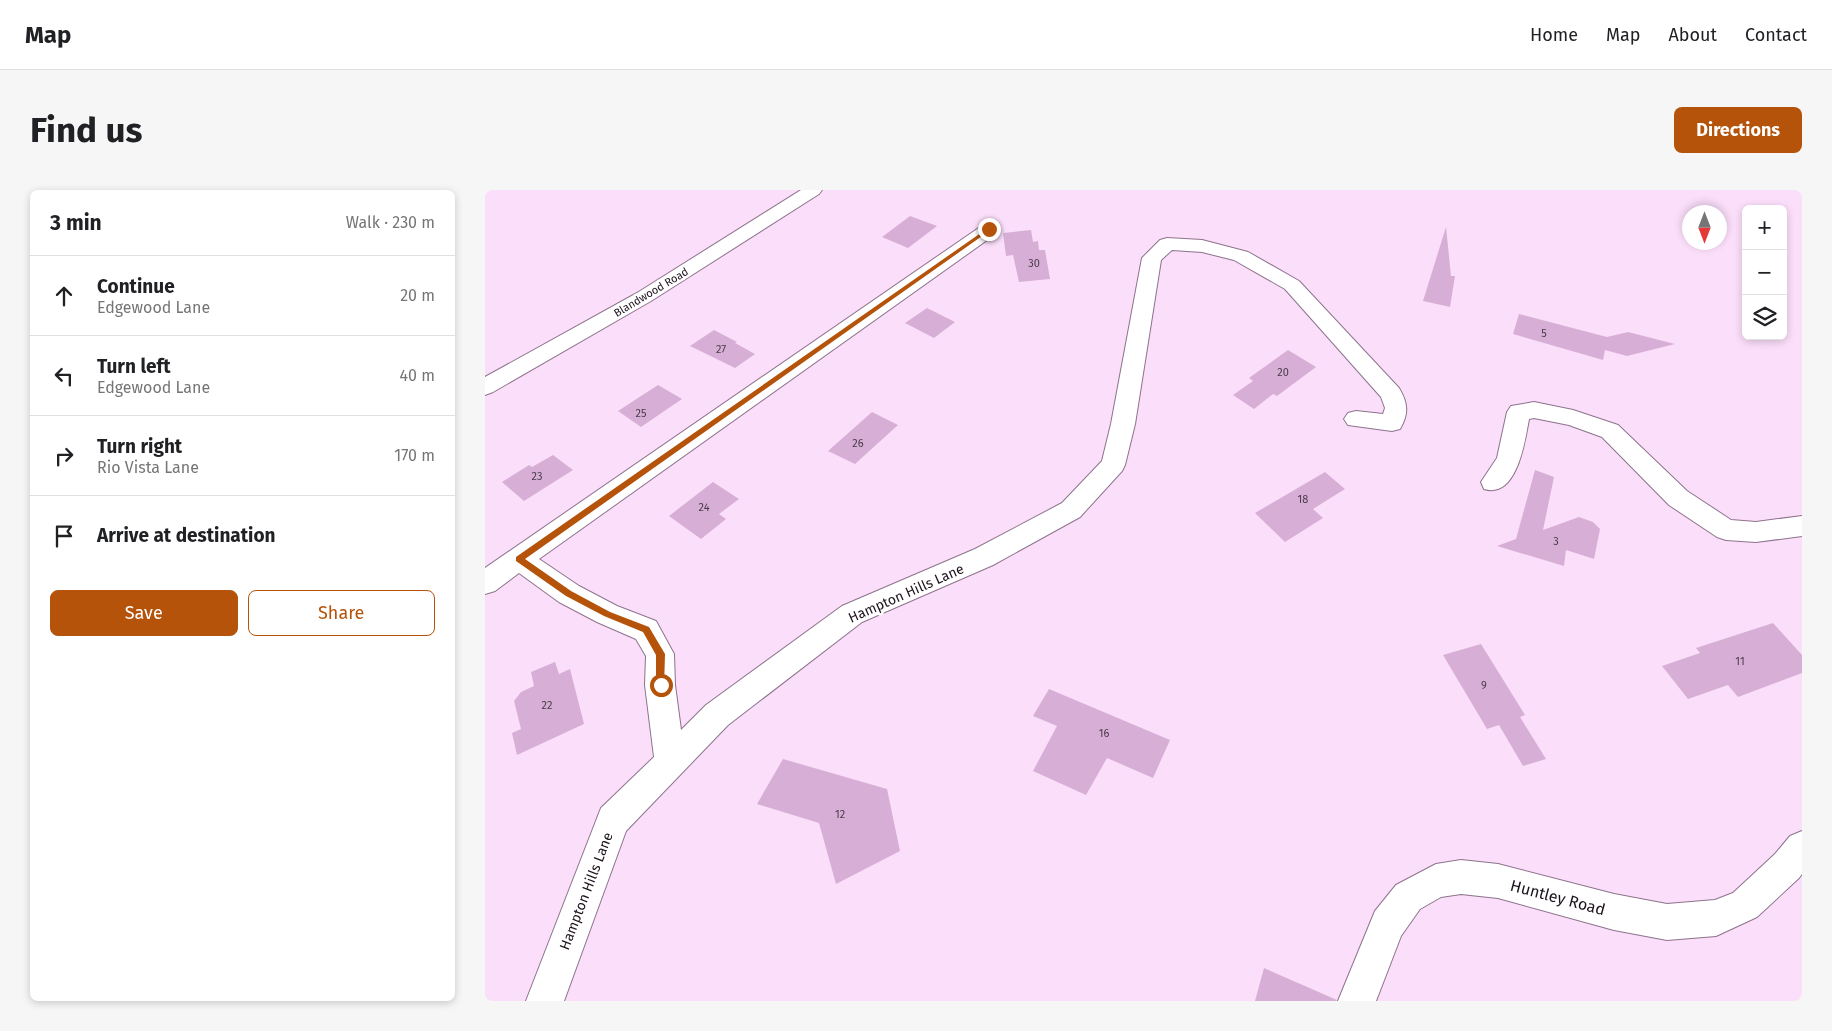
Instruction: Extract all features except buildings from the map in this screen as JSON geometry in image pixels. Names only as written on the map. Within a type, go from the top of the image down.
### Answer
[{"type":"street","name":"Blandwood Road","points":[[485,388],[644,297],[813,190]]},
{"type":"street","points":[[485,583],[989,229]]},
{"type":"street","name":"Hampton Hills Lane","points":[[545,1001],[613,820],[717,715],[852,614],[984,557],[1071,510],[1113,465],[1123,424],[1152,258],[1167,244],[1202,246],[1241,256],[1291,285],[1391,394],[1396,408],[1392,422],[1357,419]]},
{"type":"street","points":[[1493,482],[1509,460],[1519,412],[1534,410],[1573,418],[1610,431],[1678,498],[1726,530],[1756,532],[1802,526]]},
{"type":"street","points":[[519,559],[569,594],[607,614],[646,630],[661,654],[661,685],[670,762]]},
{"type":"street","name":"Huntley Road","points":[[1357,1001],[1387,924],[1408,897],[1436,881],[1461,876],[1498,881],[1614,912],[1667,922],[1716,918],[1745,905],[1787,866],[1802,848]]},
{"type":"route","points":[[661,685],[661,654],[646,630],[607,614],[569,594],[519,559],[989,229]]}]
